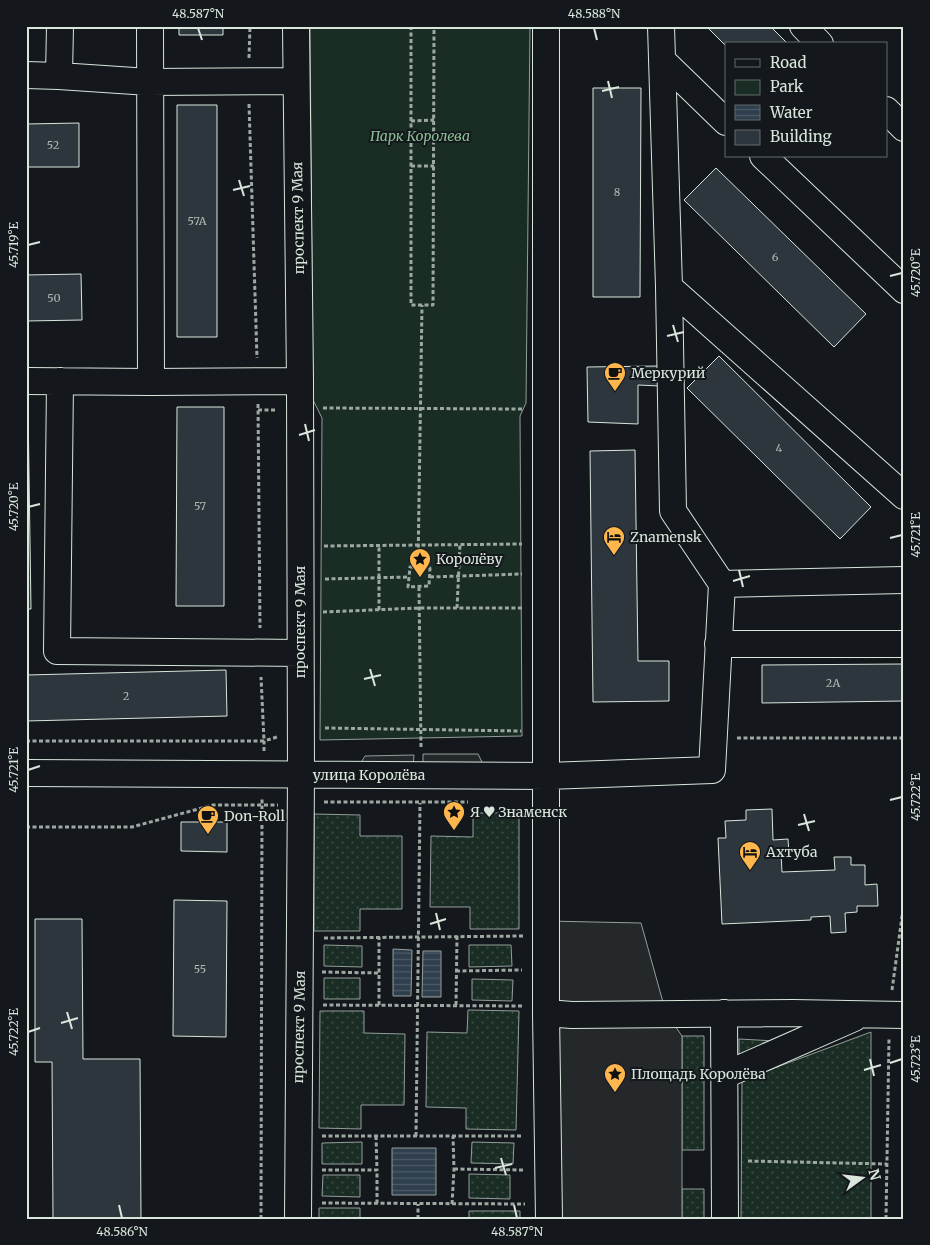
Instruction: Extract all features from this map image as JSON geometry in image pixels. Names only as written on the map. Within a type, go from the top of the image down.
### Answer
[{"type":"street","points":[[59,76],[60,26]]},
{"type":"street","points":[[150,26],[151,382]]},
{"type":"street","name":"проспект 9 Мая","points":[[296,26],[302,774],[298,1219]]},
{"type":"street","points":[[546,26],[547,776],[537,1010],[549,1219]]},
{"type":"street","points":[[661,26],[669,287],[673,511],[722,584],[714,738]]},
{"type":"street","points":[[803,26],[818,42]]},
{"type":"street","points":[[662,60],[725,121]]},
{"type":"street","points":[[26,75],[149,82],[296,81]]},
{"type":"street","points":[[888,112],[904,128]]},
{"type":"street","points":[[765,158],[904,290]]},
{"type":"street","points":[[669,287],[904,496]]},
{"type":"street","points":[[26,380],[300,382]]},
{"type":"street","points":[[60,381],[57,651],[300,654]]},
{"type":"street","points":[[722,584],[904,580]]},
{"type":"street","points":[[718,644],[904,644]]},
{"type":"street","name":"улица Королёва","points":[[26,773],[547,776],[712,770],[714,738]]},
{"type":"street","points":[[537,1010],[896,1015]]},
{"type":"street","points":[[724,1013],[725,1219]]},
{"type":"street","points":[[724,1075],[862,1015]]},
{"type":"path","points":[[250,26],[248,81],[258,382],[260,653],[264,741],[262,805],[261,1219]]},
{"type":"path","points":[[411,26],[412,305],[433,305],[434,26]]},
{"type":"path","points":[[411,120],[434,120]]},
{"type":"path","points":[[411,166],[434,166]]},
{"type":"path","points":[[418,568],[422,305]]},
{"type":"path","points":[[322,408],[531,409]]},
{"type":"path","points":[[457,608],[460,544]]},
{"type":"path","points":[[322,546],[530,544]]},
{"type":"path","points":[[379,545],[379,610]]},
{"type":"path","points":[[410,567],[430,568],[430,577],[429,586],[408,587],[410,567]]},
{"type":"path","points":[[430,577],[530,574]]},
{"type":"path","points":[[321,579],[409,577]]},
{"type":"path","points":[[419,587],[421,749]]},
{"type":"path","points":[[321,612],[419,608],[530,608]]},
{"type":"path","points":[[321,728],[547,732]]},
{"type":"path","points":[[714,738],[904,738]]},
{"type":"path","points":[[26,741],[264,741]]},
{"type":"path","points":[[317,802],[469,802]]},
{"type":"path","points":[[416,1136],[420,803]]},
{"type":"path","points":[[26,827],[132,827],[212,805],[262,805]]},
{"type":"path","points":[[886,1219],[887,1164],[904,902]]},
{"type":"path","points":[[456,936],[456,1005]]},
{"type":"path","points":[[321,938],[528,936]]},
{"type":"path","points":[[379,937],[379,1005]]},
{"type":"path","points":[[456,971],[528,970]]},
{"type":"path","points":[[321,972],[379,973]]},
{"type":"path","points":[[321,1005],[456,1005],[537,1010]]},
{"type":"path","points":[[321,1136],[526,1136]]},
{"type":"path","points":[[376,1136],[377,1203]]},
{"type":"path","points":[[452,1204],[453,1136]]},
{"type":"path","points":[[725,1161],[887,1164]]},
{"type":"path","points":[[454,1169],[526,1170]]},
{"type":"path","points":[[321,1170],[377,1170]]},
{"type":"path","points":[[320,1203],[526,1204]]},
{"type":"path","points":[[418,1204],[418,1219]]},
{"type":"green space","name":"Парк Королева","points":[[310,26],[530,26],[526,403],[520,416],[522,736],[320,740],[322,418],[313,400]]},
{"type":"green space","points":[[473,813],[519,813],[519,929],[470,929],[470,907],[430,907],[431,836],[473,837]]},
{"type":"green space","points":[[314,814],[360,815],[360,836],[402,836],[402,909],[360,909],[360,931],[314,931]]},
{"type":"green space","points":[[324,945],[362,946],[362,967],[324,966]]},
{"type":"green space","points":[[469,945],[511,945],[512,966],[469,967]]},
{"type":"green space","points":[[324,978],[360,978],[360,999],[324,999]]},
{"type":"green space","points":[[472,979],[513,980],[512,1001],[472,1000]]},
{"type":"green space","points":[[468,1010],[519,1011],[516,1130],[466,1129],[466,1108],[426,1107],[427,1032],[467,1033]]},
{"type":"green space","points":[[320,1011],[364,1011],[364,1033],[405,1034],[404,1105],[361,1105],[361,1129],[319,1128]]},
{"type":"green space","points":[[871,1032],[871,1219],[741,1219],[742,1080]]},
{"type":"green space","points":[[682,1036],[704,1036],[704,1150],[682,1150]]},
{"type":"green space","points":[[739,1039],[775,1041],[739,1059]]},
{"type":"green space","points":[[362,1142],[362,1164],[322,1164],[322,1143]]},
{"type":"green space","points":[[472,1142],[514,1143],[513,1164],[471,1163]]},
{"type":"green space","points":[[469,1174],[510,1175],[510,1199],[469,1198]]},
{"type":"green space","points":[[323,1175],[360,1175],[360,1197],[322,1196]]},
{"type":"green space","points":[[682,1189],[704,1189],[704,1219],[682,1219]]},
{"type":"green space","points":[[319,1208],[360,1208],[360,1219],[319,1219]]},
{"type":"green space","points":[[469,1211],[520,1211],[520,1219],[469,1219]]},
{"type":"shaded area","points":[[423,754],[478,754],[485,768],[423,768]]},
{"type":"shaded area","points":[[414,755],[413,768],[357,769],[365,756]]},
{"type":"shaded area","name":"Площадь Королёва","points":[[546,921],[641,923],[666,1013],[682,1036],[682,1219],[549,1219]]},
{"type":"water","points":[[393,949],[412,950],[411,996],[393,996]]},
{"type":"water","points":[[423,951],[441,951],[441,997],[422,997]]},
{"type":"water","points":[[392,1148],[436,1148],[436,1195],[392,1195]]},
{"type":"building","points":[[179,26],[223,26],[223,35],[179,35]]},
{"type":"building","points":[[706,26],[770,26],[786,42],[725,42],[725,45]]},
{"type":"building","points":[[593,88],[641,88],[640,297],[593,297]]},
{"type":"building","points":[[177,105],[217,105],[217,337],[177,337]]},
{"type":"building","points":[[79,123],[79,167],[26,167],[26,124]]},
{"type":"building","points":[[716,168],[866,314],[834,347],[684,200]]},
{"type":"building","points":[[81,274],[82,320],[26,321],[26,275]]},
{"type":"building","points":[[719,356],[871,507],[840,539],[687,388]]},
{"type":"building","points":[[658,366],[660,386],[638,385],[638,424],[588,422],[587,367]]},
{"type":"building","points":[[26,406],[28,406],[31,609],[26,609]]},
{"type":"building","points":[[177,407],[224,407],[224,606],[176,606]]},
{"type":"building","name":"Znamensk","points":[[635,450],[638,661],[669,661],[669,701],[593,702],[590,451]]},
{"type":"building","points":[[904,664],[904,701],[762,703],[762,665]]},
{"type":"building","points":[[226,670],[227,716],[26,721],[26,675]]},
{"type":"building","name":"Ахтуба","points":[[772,809],[773,840],[788,839],[789,854],[781,854],[782,872],[835,870],[834,857],[851,857],[851,865],[865,865],[865,885],[877,884],[878,906],[857,906],[857,912],[845,913],[846,932],[831,933],[830,916],[811,917],[811,920],[722,924],[718,838],[726,838],[725,821],[746,820],[746,810]]},
{"type":"building","points":[[181,822],[227,822],[227,852],[181,851]]},
{"type":"building","points":[[174,900],[227,901],[226,1037],[173,1036]]},
{"type":"building","points":[[35,919],[82,919],[83,1059],[140,1059],[141,1219],[53,1219],[52,1062],[35,1062]]},
{"type":"place","name":"Меркурий","points":[[615,392]]},
{"type":"place","name":"Znamensk","points":[[614,556]]},
{"type":"place","name":"Королёву","points":[[420,578]]},
{"type":"place","name":"Я ♥ Знаменск","points":[[454,831]]},
{"type":"place","name":"Don-Roll","points":[[208,835]]},
{"type":"place","name":"Ахтуба","points":[[750,871]]},
{"type":"place","name":"Площадь Королёва","points":[[615,1093]]}]
